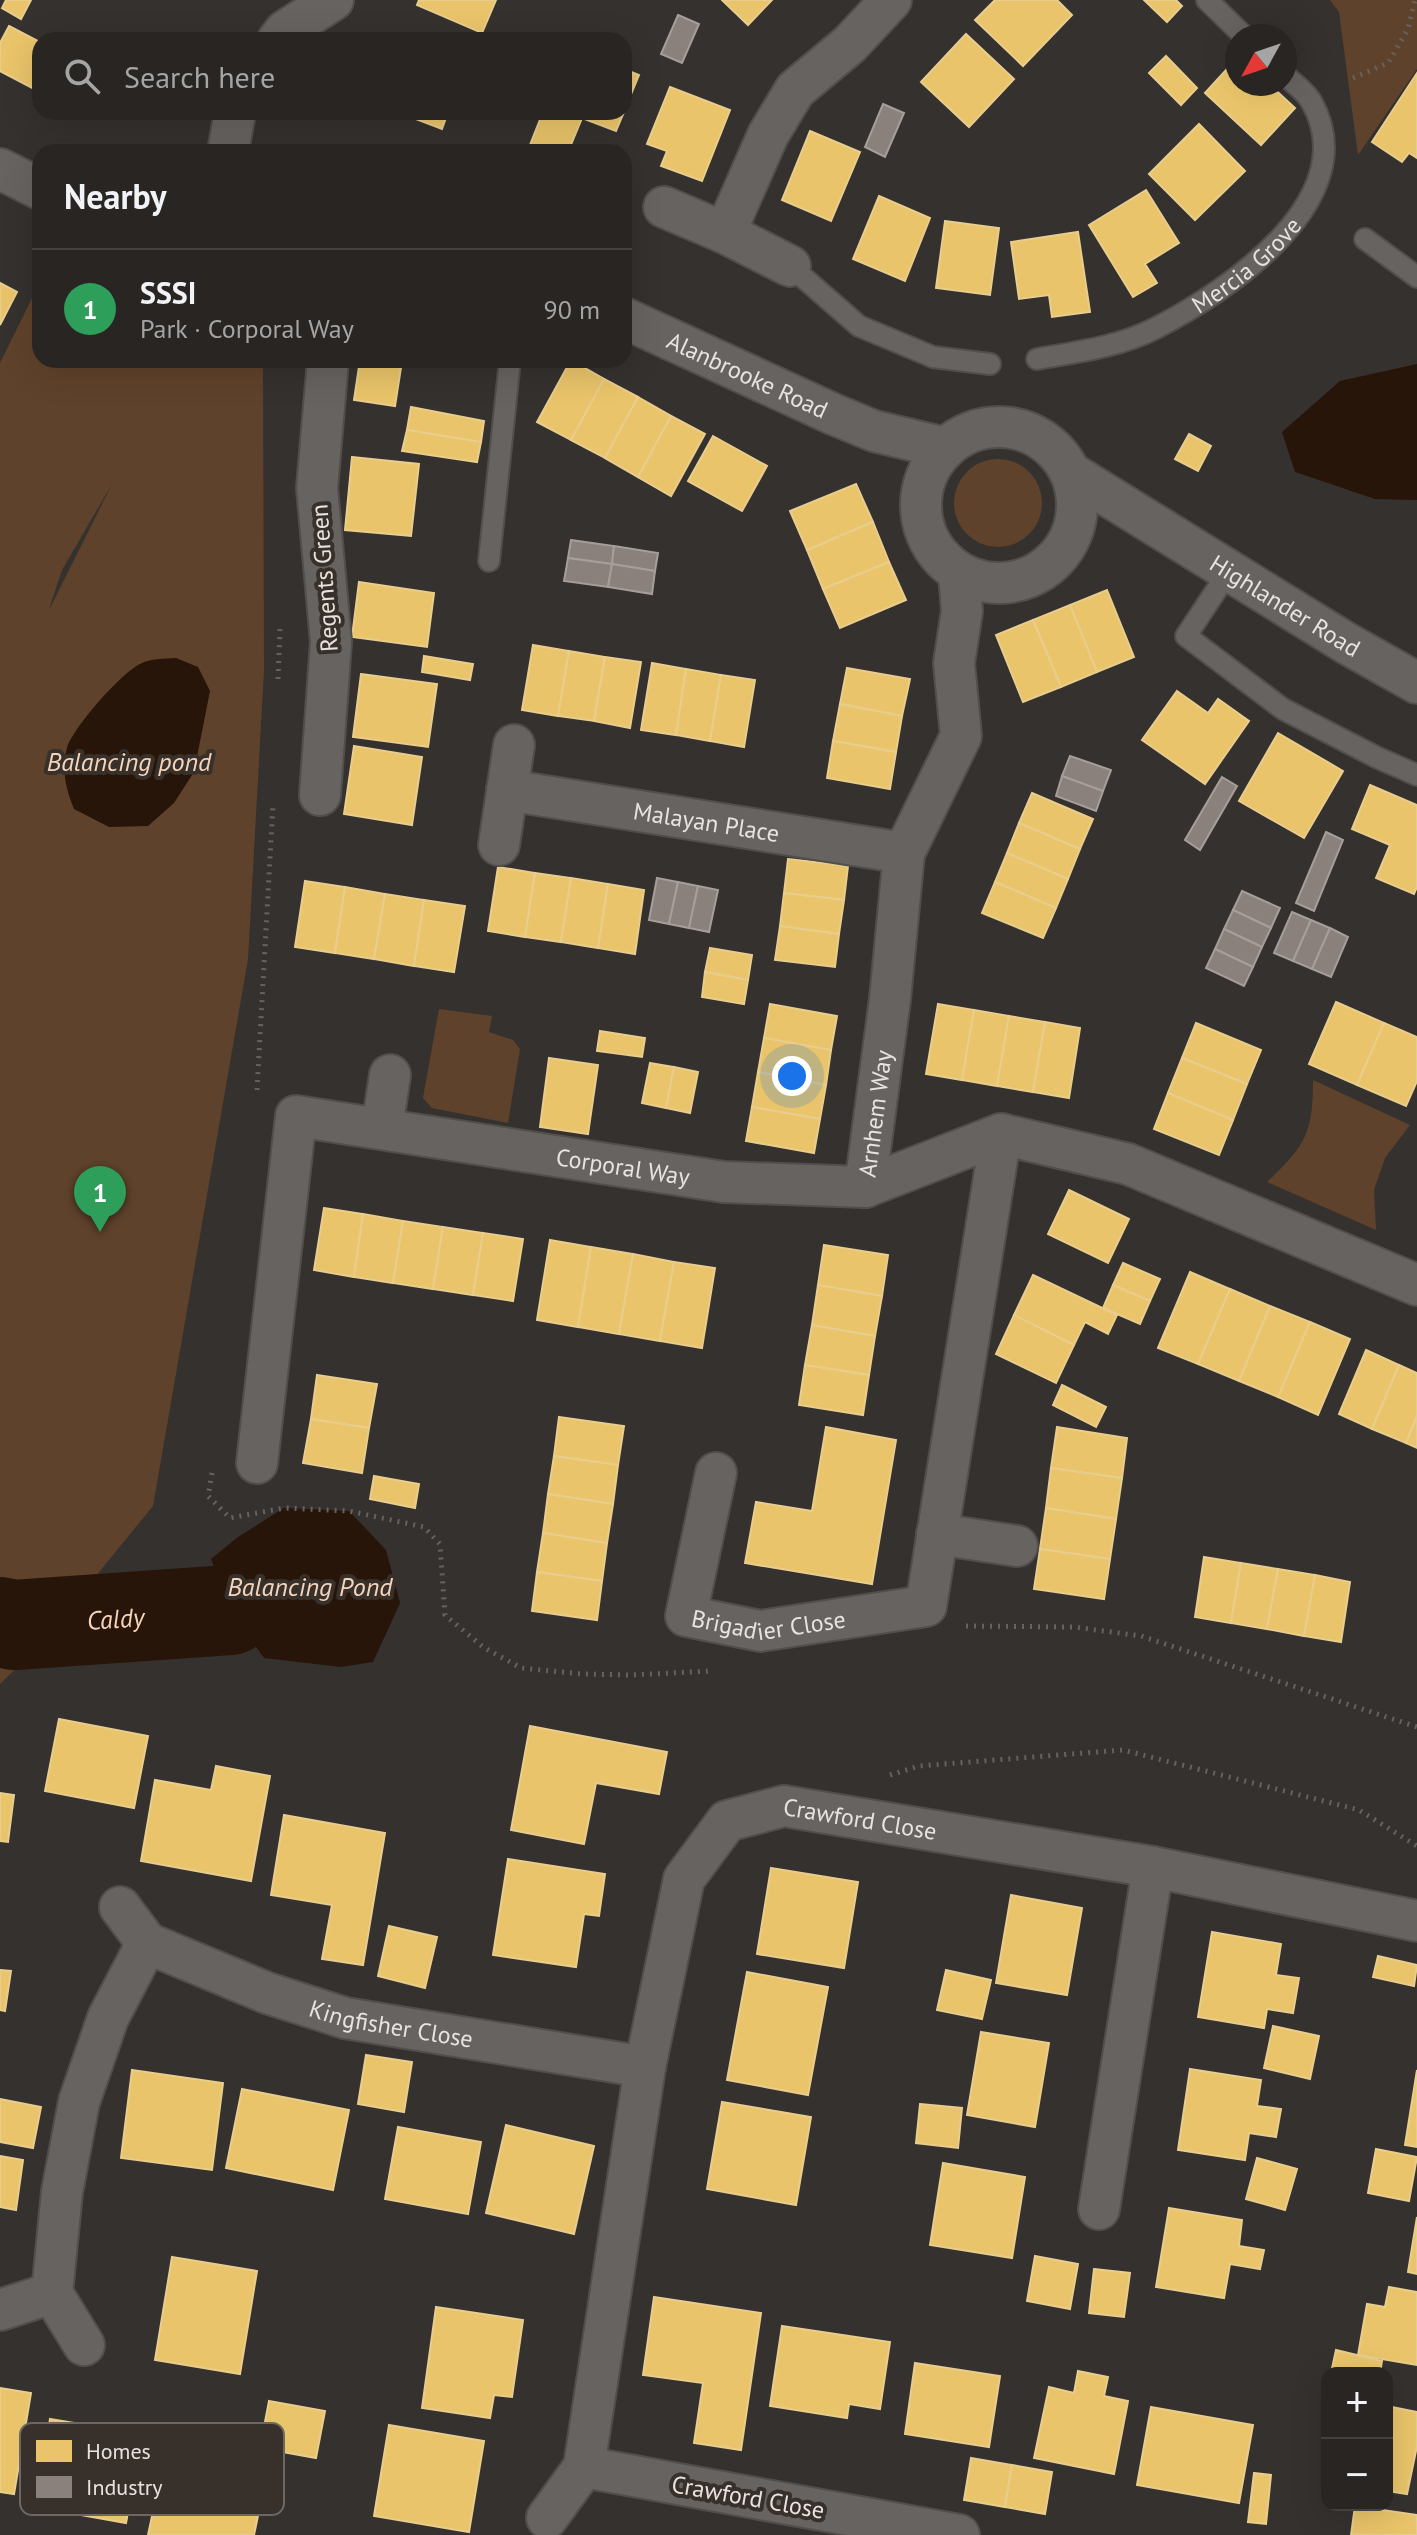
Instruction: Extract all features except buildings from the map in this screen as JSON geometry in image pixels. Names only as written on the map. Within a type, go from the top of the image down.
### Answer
[{"type":"street","points":[[284,32],[333,0]]},
{"type":"street","points":[[725,233],[768,135],[795,90],[850,44],[891,0]]},
{"type":"street","points":[[229,144],[234,120]]},
{"type":"street","points":[[0,169],[32,185]]},
{"type":"street","points":[[664,207],[790,266]]},
{"type":"street","name":"Alanbrooke Road","points":[[632,322],[874,431],[945,448]]},
{"type":"street","name":"Regents Green","points":[[320,795],[331,642],[317,488],[327,368]]},
{"type":"street","points":[[990,427],[1014,428],[1038,437],[1057,452],[1071,473],[1078,496],[1077,520],[1069,542],[1055,561],[1035,575],[1013,582],[967,589],[930,540],[922,516],[922,492],[930,468],[945,448],[966,434],[990,427]]},
{"type":"street","name":"Alanbrooke Road","points":[[874,431],[922,492]]},
{"type":"street","name":"Highlander Road","points":[[1071,473],[1346,643],[1417,683]]},
{"type":"street","name":"Highlander Road","points":[[1077,520],[1156,526]]},
{"type":"street","name":"Arnhem Way","points":[[967,589],[954,663],[961,736],[904,853],[890,999],[865,1187],[1001,1134]]},
{"type":"street","points":[[499,845],[514,745]]},
{"type":"street","name":"Malayan Place","points":[[507,790],[904,853]]},
{"type":"street","points":[[382,1128],[390,1075]]},
{"type":"street","name":"Corporal Way","points":[[257,1463],[296,1116],[724,1182],[865,1187]]},
{"type":"street","points":[[1001,1134],[1128,1164],[1417,1285]]},
{"type":"street","name":"Brigadier Close","points":[[716,1473],[686,1616],[760,1631],[926,1606],[1001,1134]]},
{"type":"street","points":[[937,1534],[1017,1546]]},
{"type":"street","name":"Crawford Close","points":[[547,2518],[584,2467],[645,2067],[684,1879],[727,1821],[784,1806],[1153,1867],[1417,1921]]},
{"type":"street","points":[[1099,2209],[1153,1867]]},
{"type":"street","points":[[84,2345],[52,2293],[62,2192],[79,2102],[108,2018],[147,1943],[120,1907]]},
{"type":"street","name":"Kingfisher Close","points":[[147,1943],[267,1993],[345,2018],[645,2067]]},
{"type":"street","points":[[0,2310],[52,2293]]},
{"type":"street","name":"Crawford Close","points":[[584,2467],[959,2535]]},
{"type":"lane","points":[[1207,0],[1232,24]]},
{"type":"lane","name":"Mercia Grove","points":[[1037,359],[1112,345],[1154,329],[1237,280],[1297,220],[1318,183],[1324,134],[1310,99],[1297,87]]},
{"type":"lane","points":[[1365,239],[1417,277]]},
{"type":"lane","points":[[790,266],[859,326],[933,357],[990,364]]},
{"type":"lane","points":[[489,561],[509,368]]},
{"type":"lane","points":[[1229,571],[1186,636],[1283,709],[1417,775]]},
{"type":"path","points":[[1353,78],[1388,63],[1408,29],[1415,0]]},
{"type":"path","points":[[278,688],[281,626]]},
{"type":"path","points":[[257,1096],[274,798]]},
{"type":"path","points":[[213,1467],[208,1496],[230,1518],[284,1508],[349,1511],[424,1527],[440,1544],[445,1615],[483,1647],[521,1668],[630,1675],[719,1670]]},
{"type":"path","points":[[960,1626],[1074,1627],[1141,1636],[1417,1727]]},
{"type":"path","points":[[889,1775],[919,1766],[1123,1750],[1359,1810],[1417,1846]]},
{"type":"shaded area","points":[[1330,0],[1417,0],[1417,69],[1358,155],[1339,12]]},
{"type":"shaded area","points":[[32,298],[32,368],[263,368],[264,670],[248,959],[153,1506],[37,1648],[25,1611],[0,1610],[0,363]],"holes":[[[112,484],[49,609],[62,570]]]},
{"type":"shaded area","points":[[998,459],[1015,463],[1029,472],[1038,486],[1042,503],[1038,520],[1029,534],[1015,543],[998,547],[981,543],[967,534],[958,520],[954,503],[958,486],[967,472],[981,463]]},
{"type":"shaded area","points":[[439,1009],[492,1016],[489,1032],[513,1040],[520,1049],[508,1123],[432,1108],[423,1098]]},
{"type":"shaded area","points":[[1313,1080],[1410,1125],[1385,1158],[1374,1190],[1376,1230],[1267,1182],[1304,1138],[1311,1114]]},
{"type":"shaded area","points":[[0,1641],[37,1648],[0,1684]]},
{"type":"water","points":[[1417,364],[1417,500],[1375,499],[1295,472],[1282,432],[1340,381]]},
{"type":"water","name":"Balancing pond","points":[[176,658],[198,667],[210,691],[194,772],[174,803],[148,826],[109,827],[74,809],[64,764],[67,748],[78,728],[131,670],[149,661]]},
{"type":"water","name":"Balancing Pond","points":[[284,1508],[349,1511],[386,1550],[400,1603],[373,1662],[341,1667],[264,1658],[230,1610],[211,1559],[238,1537]]},
{"type":"waterway","name":"Caldy","points":[[0,1622],[14,1625],[230,1610]]},
{"type":"place","name":"SSSI","points":[[100,1232]]}]
